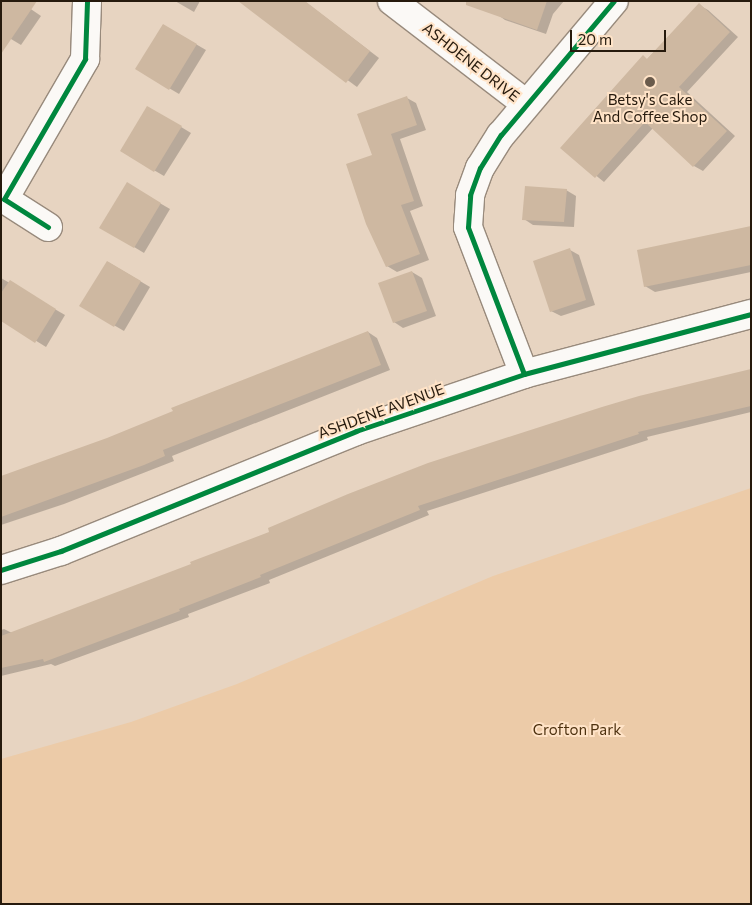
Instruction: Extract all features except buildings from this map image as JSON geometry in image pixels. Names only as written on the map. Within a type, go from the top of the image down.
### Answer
[{"type":"street","points":[[48,227],[4,199],[85,59],[87,1]]},
{"type":"street","name":"ASHDENE DRIVE","points":[[392,1],[526,104]]},
{"type":"street","points":[[524,374],[468,227],[470,195],[480,168],[501,135],[614,1]]},
{"type":"street","name":"ASHDENE AVENUE","points":[[1,570],[61,551],[356,431],[524,374],[751,314]]},
{"type":"green space","name":"Crofton Park","points":[[751,488],[751,904],[1,904],[1,759],[131,722],[237,684],[493,576]]},
{"type":"cycle path","points":[[48,227],[4,199],[85,59],[87,1]]},
{"type":"cycle path","points":[[524,374],[468,227],[470,195],[480,168],[501,135],[614,1]]},
{"type":"cycle path","points":[[1,570],[61,551],[356,431],[524,374],[751,314]]},
{"type":"place","name":"Betsy's Cake And Coffee Shop","points":[[650,82]]}]
